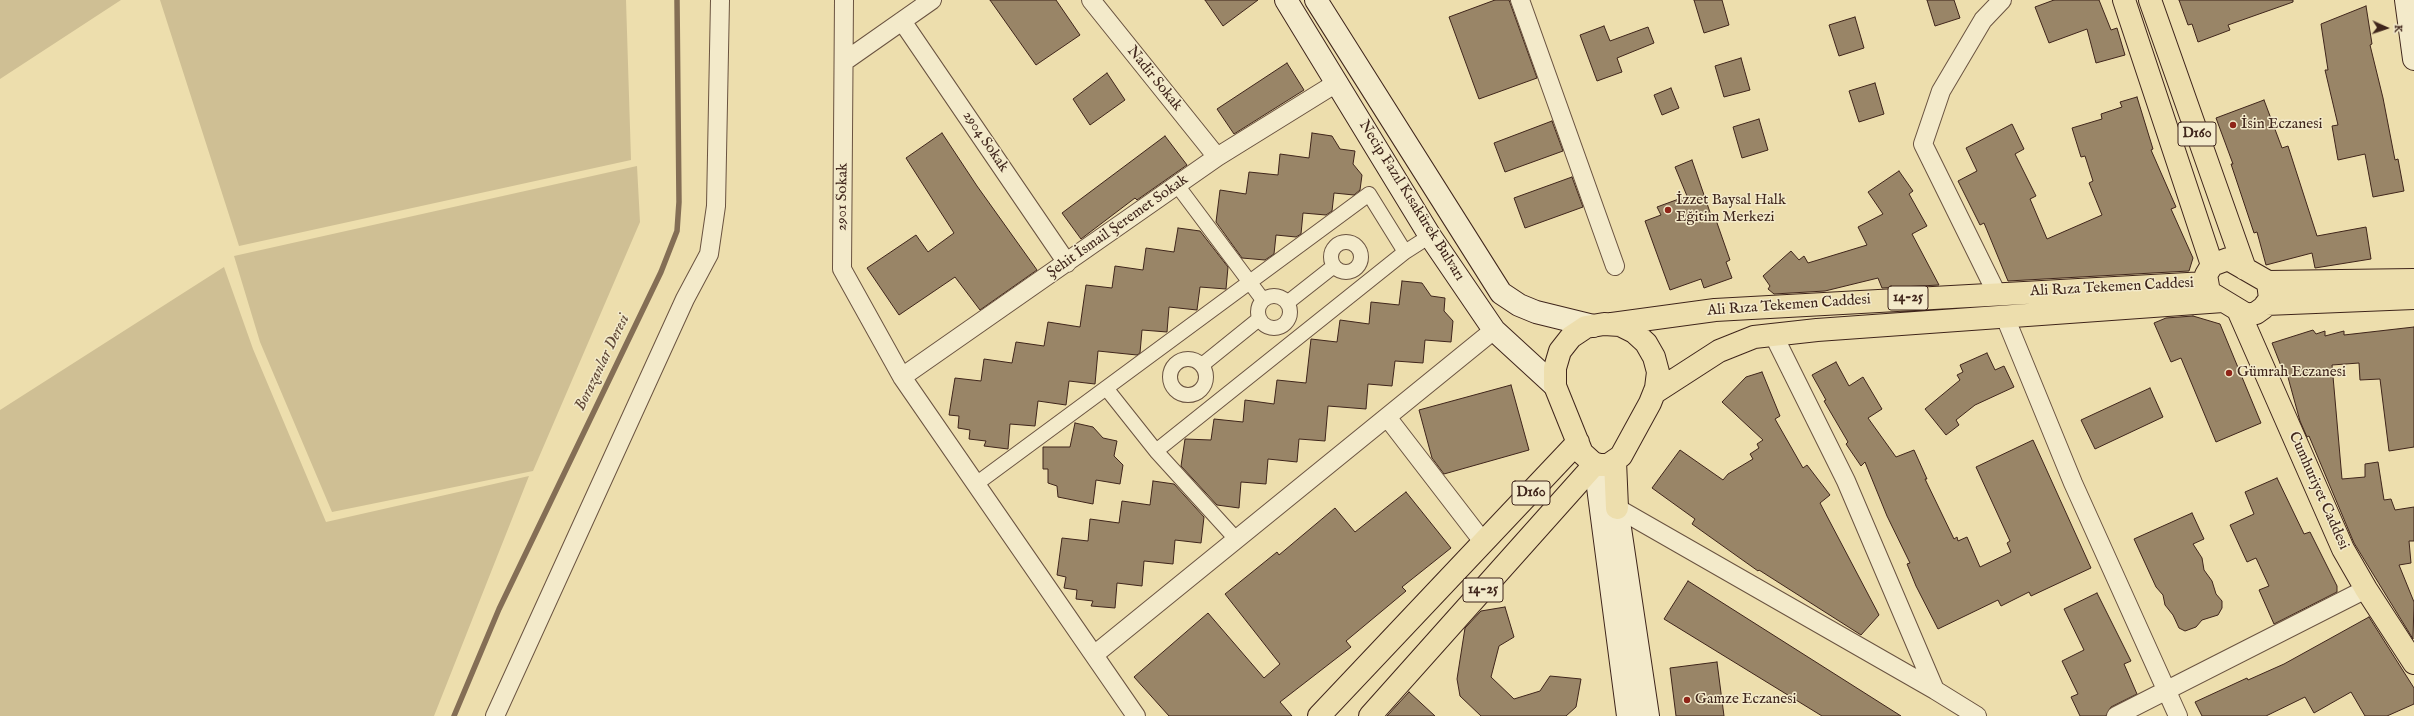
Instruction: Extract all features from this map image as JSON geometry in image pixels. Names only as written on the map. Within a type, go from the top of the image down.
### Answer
[{"type":"main road","name":"Necip Fazıl Kısakürek Bulvarı","points":[[1286,0],[1338,82],[1430,236],[1494,330],[1555,386]]},
{"type":"main road","name":"Necip Fazıl Kısakürek Bulvarı","points":[[1316,0],[1501,293],[1519,305],[1536,312],[1602,325]]},
{"type":"main road","name":"D160","points":[[2124,0],[2209,274]]},
{"type":"main road","name":"D160","points":[[2150,0],[2245,269]]},
{"type":"main road","points":[[2406,0],[2414,59]]},
{"type":"main road","name":"Ali Rıza Tekemen Caddesi","points":[[1602,325],[1715,310],[1997,294],[2209,274],[2228,258],[2245,269]]},
{"type":"main road","points":[[2245,269],[2268,282],[2414,280]]},
{"type":"main road","points":[[2209,274],[2209,292],[2230,305]]},
{"type":"main road","points":[[2268,282],[2270,295],[2266,304],[2414,298]]},
{"type":"main road","name":"Ali Rıza Tekemen Caddesi","points":[[1654,393],[1719,351],[1754,337],[1773,334],[2005,317],[2230,305],[2247,315],[2256,313],[2266,304]]},
{"type":"main road","name":"Cumhuriyet Caddesi","points":[[2230,305],[2343,549],[2366,589],[2414,663]]},
{"type":"main road","name":"14-25","points":[[1370,716],[1605,463],[1621,456],[1654,393],[1658,372],[1654,357],[1646,343],[1634,332],[1602,325],[1586,327],[1571,337],[1560,351],[1555,368],[1555,386],[1586,459],[1605,463]]},
{"type":"main road","name":"D160","points":[[1484,543],[1578,442]]},
{"type":"main road","points":[[1605,463],[1617,508],[1648,716]]},
{"type":"main road","points":[[1605,463],[1628,716]]},
{"type":"main road","name":"14-25","points":[[1319,716],[1484,543]]},
{"type":"street","points":[[495,716],[685,299],[709,254],[716,206],[720,0]]},
{"type":"street","name":"2901 Sokak","points":[[844,0],[845,61],[842,269],[902,377],[1136,716]]},
{"type":"street","points":[[845,61],[932,0]]},
{"type":"street","name":"Nadir Sokak","points":[[1091,0],[1217,157]]},
{"type":"street","points":[[1520,0],[1615,266]]},
{"type":"street","points":[[1997,294],[1923,144],[1940,91],[1983,20],[2002,0]]},
{"type":"street","name":"2904 Sokak","points":[[902,21],[1067,263]]},
{"type":"street","name":"Şehit İsmail Şeremet Sokak","points":[[902,377],[1217,157],[1338,82]]},
{"type":"street","points":[[1177,185],[1251,281],[1263,300]]},
{"type":"street","points":[[976,484],[1369,194],[1405,252]]},
{"type":"street","points":[[1321,229],[1336,246]]},
{"type":"street","points":[[1156,452],[1405,252],[1430,236]]},
{"type":"street","points":[[1350,242],[1358,248],[1360,253],[1359,263],[1352,270],[1342,271],[1334,266],[1331,258],[1336,246],[1350,242]]},
{"type":"street","points":[[1287,303],[1334,266]]},
{"type":"street","points":[[1352,270],[1362,286]]},
{"type":"street","points":[[1273,296],[1283,299],[1287,303],[1290,313],[1286,323],[1282,327],[1271,328],[1262,324],[1259,319],[1258,308],[1263,300],[1273,296]]},
{"type":"street","points":[[2005,317],[2073,483],[2178,716]]},
{"type":"street","points":[[1202,365],[1259,319]]},
{"type":"street","points":[[1282,327],[1293,342]]},
{"type":"street","points":[[1094,655],[1494,330]]},
{"type":"street","points":[[1773,334],[1846,481],[1935,690]]},
{"type":"street","points":[[1172,339],[1180,360]]},
{"type":"street","points":[[1193,359],[1202,365],[1206,375],[1204,386],[1200,390],[1190,395],[1183,394],[1173,387],[1170,375],[1175,364],[1180,360],[1193,359]]},
{"type":"street","points":[[1106,388],[1156,452],[1236,539]]},
{"type":"street","points":[[1200,390],[1215,405]]},
{"type":"street","points":[[1387,417],[1484,543]]},
{"type":"street","points":[[1617,508],[1935,690],[1977,716]]},
{"type":"street","points":[[2116,716],[2366,589]]},
{"type":"shaded area","points":[[0,0],[121,0],[0,79]]},
{"type":"shaded area","points":[[160,0],[626,0],[631,160],[239,246]]},
{"type":"shaded area","points":[[637,166],[640,222],[533,471],[332,512],[260,342],[234,256]]},
{"type":"shaded area","points":[[224,267],[253,349],[326,522],[529,476],[434,716],[0,716],[0,410]]},
{"type":"building","points":[[990,0],[1056,0],[1080,35],[1036,65]]},
{"type":"building","points":[[1205,0],[1258,0],[1223,26]]},
{"type":"building","points":[[1495,0],[1509,0],[1537,78],[1479,99],[1449,17]]},
{"type":"building","points":[[1694,0],[1722,0],[1729,25],[1704,33]]},
{"type":"building","points":[[1927,0],[1954,0],[1960,18],[1935,26]]},
{"type":"building","points":[[2054,0],[2099,0],[2111,30],[2117,28],[2125,55],[2096,63],[2087,29],[2049,43],[2035,7]]},
{"type":"building","points":[[2179,0],[2293,0],[2293,2],[2228,25],[2230,30],[2198,42],[2192,24],[2188,25]]},
{"type":"building","points":[[2366,6],[2372,44],[2370,45],[2383,98],[2395,160],[2398,159],[2404,191],[2373,197],[2365,154],[2338,160],[2332,126],[2338,125],[2325,70],[2328,70],[2321,24]]},
{"type":"building","points":[[1855,17],[1864,48],[1839,56],[1829,25]]},
{"type":"building","points":[[1604,26],[1610,41],[1648,27],[1654,43],[1617,58],[1622,72],[1597,81],[1580,35]]},
{"type":"building","points":[[1741,58],[1750,90],[1724,97],[1715,66]]},
{"type":"building","points":[[1287,63],[1304,90],[1234,134],[1217,109]]},
{"type":"building","points":[[1107,73],[1125,100],[1090,125],[1073,99]]},
{"type":"building","points":[[1875,83],[1884,114],[1859,122],[1849,91]]},
{"type":"building","points":[[1671,88],[1679,108],[1662,115],[1654,95]]},
{"type":"building","points":[[2137,97],[2153,149],[2151,150],[2176,207],[2171,209],[2193,258],[2189,271],[2008,281],[1984,223],[1980,225],[1958,181],[1977,171],[1966,148],[2012,124],[2024,149],[2015,154],[2036,196],[2030,199],[2047,239],[2102,215],[2089,183],[2093,181],[2085,156],[2081,157],[2072,128],[2102,119],[2101,114],[2122,107],[2120,102]]},
{"type":"building","points":[[2264,100],[2282,148],[2288,146],[2317,236],[2366,227],[2371,259],[2315,268],[2312,253],[2266,265],[2257,232],[2254,233],[2231,164],[2233,164],[2216,118]]},
{"type":"building","points":[[1759,119],[1768,150],[1742,158],[1733,127]]},
{"type":"building","points":[[1552,121],[1563,151],[1505,172],[1494,143]]},
{"type":"building","points":[[942,133],[977,186],[1037,270],[980,310],[955,277],[899,315],[867,268],[916,235],[928,252],[954,233],[906,158]]},
{"type":"building","points":[[1312,133],[1332,136],[1340,149],[1355,151],[1353,164],[1362,175],[1360,190],[1354,195],[1334,193],[1332,211],[1326,215],[1303,213],[1301,234],[1296,237],[1276,235],[1274,254],[1265,260],[1242,258],[1216,222],[1220,190],[1246,194],[1249,172],[1278,175],[1280,154],[1309,158]]},
{"type":"building","points":[[1165,136],[1187,165],[1137,200],[1135,198],[1081,239],[1062,213]]},
{"type":"building","points":[[1692,160],[1713,221],[1716,220],[1730,260],[1726,262],[1732,278],[1704,288],[1701,279],[1670,290],[1645,221],[1661,215],[1657,207],[1687,196],[1675,167]]},
{"type":"building","points":[[1899,171],[1913,191],[1909,194],[1927,226],[1912,234],[1939,285],[1882,288],[1878,278],[1825,291],[1774,294],[1768,289],[1770,286],[1763,276],[1791,251],[1799,260],[1804,256],[1808,263],[1867,245],[1858,227],[1883,214],[1868,192]]},
{"type":"building","points":[[1572,177],[1583,207],[1525,228],[1514,198]]},
{"type":"building","points":[[1178,228],[1200,231],[1228,267],[1226,289],[1200,287],[1197,310],[1169,307],[1167,332],[1142,330],[1140,353],[1137,355],[1098,351],[1095,384],[1069,381],[1066,405],[1038,401],[1035,426],[1010,424],[1008,449],[984,446],[986,441],[969,439],[970,430],[958,428],[959,416],[949,415],[955,378],[981,381],[984,359],[1012,363],[1016,342],[1044,346],[1048,322],[1080,327],[1086,285],[1112,288],[1115,266],[1143,270],[1146,248],[1174,252]]},
{"type":"building","points":[[1402,281],[1422,283],[1431,296],[1445,298],[1444,311],[1453,321],[1451,342],[1425,340],[1423,363],[1395,361],[1392,386],[1368,384],[1366,409],[1328,406],[1325,441],[1299,439],[1297,462],[1268,459],[1266,484],[1241,482],[1239,508],[1217,505],[1181,466],[1185,439],[1211,440],[1214,419],[1243,422],[1245,400],[1274,404],[1277,380],[1306,383],[1311,339],[1337,342],[1340,320],[1369,324],[1371,302],[1399,305]]},
{"type":"building","points":[[2193,316],[2220,324],[2261,423],[2216,442],[2181,358],[2171,362],[2154,323],[2166,318]]},
{"type":"building","points":[[2414,327],[2414,447],[2389,451],[2380,379],[2360,380],[2359,363],[2332,365],[2342,479],[2365,477],[2365,464],[2378,462],[2384,500],[2391,499],[2395,510],[2414,507],[2414,541],[2409,541],[2411,563],[2399,565],[2414,602],[2413,639],[2354,543],[2309,436],[2307,437],[2300,421],[2286,370],[2283,371],[2272,343],[2313,330],[2316,334],[2325,331],[2325,336],[2344,331],[2344,335]]},
{"type":"building","points":[[1987,353],[1995,370],[2004,366],[2014,387],[1975,405],[1956,420],[1959,425],[1946,435],[1925,409],[1960,380],[1957,375],[1963,372],[1960,365]]},
{"type":"building","points":[[1836,362],[1849,386],[1863,377],[1882,409],[1868,418],[1896,457],[1914,450],[1927,479],[1925,479],[1954,539],[1957,537],[1958,541],[1967,537],[1980,567],[2011,552],[2007,543],[2010,541],[1976,467],[2033,440],[2091,568],[2031,596],[2029,592],[2001,606],[1998,600],[1938,629],[1916,586],[1907,564],[1910,563],[1887,516],[1865,462],[1861,466],[1846,444],[1848,442],[1824,401],[1826,400],[1812,375]]},
{"type":"building","points":[[1762,372],[1780,416],[1775,419],[1803,468],[1807,465],[1830,495],[1820,503],[1879,615],[1861,635],[1759,570],[1758,571],[1692,524],[1695,519],[1652,488],[1680,450],[1723,480],[1728,474],[1753,459],[1750,454],[1759,448],[1757,444],[1763,440],[1722,402],[1746,377]]},
{"type":"building","points":[[1511,385],[1529,450],[1444,474],[1432,458],[1419,410]]},
{"type":"building","points":[[2150,388],[2163,417],[2095,449],[2081,420]]},
{"type":"building","points":[[1075,423],[1093,427],[1103,438],[1117,441],[1114,456],[1123,465],[1120,484],[1096,480],[1093,504],[1058,497],[1057,486],[1048,483],[1048,469],[1043,469],[1043,447],[1070,447]]},
{"type":"building","points":[[2277,478],[2304,534],[2310,532],[2337,586],[2337,592],[2274,624],[2259,590],[2269,586],[2256,558],[2247,562],[2230,525],[2254,514],[2245,492]]},
{"type":"building","points":[[1153,481],[1174,484],[1204,517],[1201,543],[1175,540],[1173,564],[1144,561],[1142,586],[1117,583],[1115,608],[1091,606],[1093,601],[1076,599],[1077,590],[1064,588],[1066,577],[1057,575],[1062,538],[1088,541],[1090,519],[1119,523],[1122,501],[1150,505]]},
{"type":"building","points":[[1406,492],[1451,548],[1402,587],[1406,591],[1346,641],[1351,647],[1280,702],[1292,716],[1169,716],[1134,677],[1208,613],[1264,678],[1280,664],[1225,594],[1277,552],[1279,555],[1335,508],[1355,532]]},
{"type":"building","points":[[2192,513],[2204,539],[2193,544],[2202,558],[2204,570],[2212,581],[2216,594],[2222,601],[2222,608],[2218,615],[2202,620],[2196,627],[2185,631],[2179,628],[2173,615],[2165,605],[2163,595],[2156,587],[2134,539]]},
{"type":"building","points":[[1688,581],[1901,716],[1822,716],[1664,619]]},
{"type":"building","points":[[2097,593],[2131,661],[2124,664],[2137,694],[2111,707],[2106,716],[2080,716],[2071,697],[2078,694],[2062,661],[2084,650],[2064,609]]},
{"type":"building","points":[[1505,607],[1514,637],[1499,646],[1491,677],[1514,699],[1540,691],[1550,676],[1581,679],[1576,707],[1566,716],[1481,716],[1460,696],[1457,679],[1465,628],[1481,611]]},
{"type":"building","points":[[2369,617],[2414,688],[2414,704],[2387,716],[2365,716],[2351,692],[2314,713],[2305,697],[2266,716],[2202,716],[2195,702],[2247,678],[2248,680],[2284,664]]},
{"type":"building","points":[[1717,662],[1724,716],[1676,716],[1670,668]]},
{"type":"building","points":[[1409,692],[1435,716],[1387,716]]},
{"type":"waterway","name":"Borazanlar Deresi","points":[[454,716],[499,609],[661,272],[677,231],[679,202],[677,0]]},
{"type":"place","name":"İsin Eczanesi","points":[[2233,125]]},
{"type":"place","name":"İzzet Baysal Halk Eğitim Merkezi","points":[[1668,210]]},
{"type":"place","name":"Gümrah Eczanesi","points":[[2229,373]]},
{"type":"place","name":"Gamze Eczanesi","points":[[1687,700]]}]
